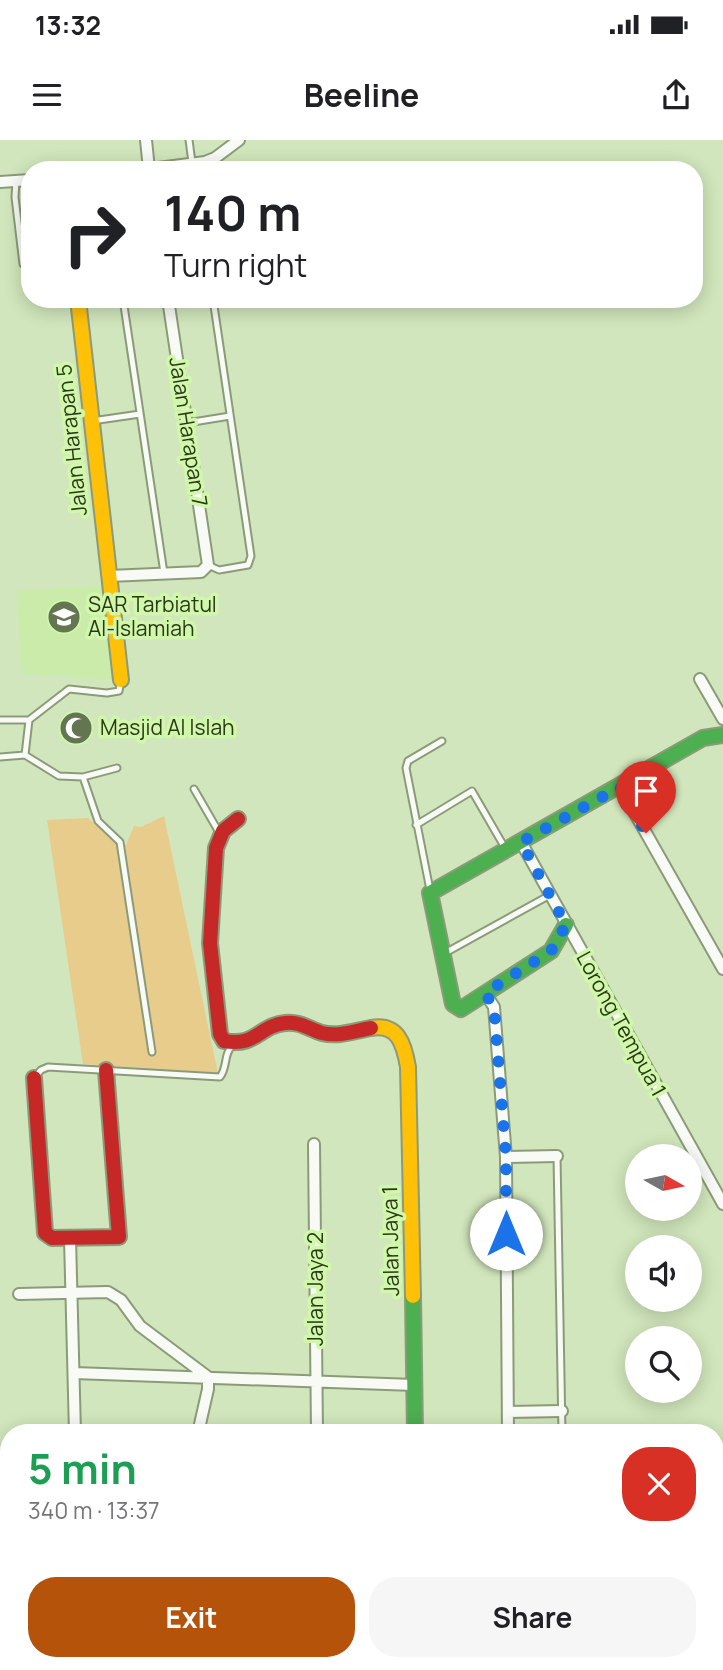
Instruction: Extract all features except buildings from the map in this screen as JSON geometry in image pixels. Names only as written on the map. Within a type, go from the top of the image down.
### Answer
[{"type":"street","points":[[145,140],[148,161]]},
{"type":"street","points":[[208,161],[239,140]]},
{"type":"street","points":[[0,182],[21,181]]},
{"type":"street","name":"Jalan Harapan 5","points":[[79,308],[121,680]]},
{"type":"street","name":"Jalan Harapan 7","points":[[169,308],[208,565]]},
{"type":"street","points":[[109,576],[201,572],[208,565]]},
{"type":"street","points":[[700,678],[723,719]]},
{"type":"street","points":[[566,925],[551,951],[461,1009],[453,1004],[430,893],[703,738],[723,734]]},
{"type":"street","points":[[620,787],[723,969]]},
{"type":"street","points":[[235,1044],[224,1041],[220,1034],[210,943],[216,848],[220,834],[230,823],[238,820]]},
{"type":"street","name":"Lorong Tempua 1","points":[[521,842],[723,1204]]},
{"type":"street","points":[[485,993],[494,1007],[506,1157],[508,1424]]},
{"type":"street","name":"Jalan Jaya 1","points":[[235,1044],[256,1039],[267,1028],[293,1021],[328,1034],[344,1034],[372,1027],[389,1028],[399,1035],[405,1047],[409,1076],[415,1424]]},
{"type":"street","points":[[34,1078],[45,1233],[52,1238],[119,1237],[106,1070]]},
{"type":"street","name":"Jalan Jaya 2","points":[[314,1144],[317,1424]]},
{"type":"street","points":[[506,1157],[557,1156]]},
{"type":"street","points":[[70,1238],[75,1424]]},
{"type":"street","points":[[19,1294],[108,1292],[121,1300],[140,1326],[208,1377]]},
{"type":"street","points":[[74,1373],[414,1385]]},
{"type":"street","points":[[200,1424],[208,1377]]},
{"type":"street","points":[[508,1412],[562,1411]]},
{"type":"lane","points":[[189,140],[192,161]]},
{"type":"lane","points":[[16,181],[15,197],[21,247]]},
{"type":"lane","points":[[124,308],[164,574]]},
{"type":"lane","points":[[208,565],[219,570],[248,565],[251,556],[214,308]]},
{"type":"lane","points":[[92,422],[140,414]]},
{"type":"lane","points":[[187,423],[230,416]]},
{"type":"lane","points":[[0,720],[29,720],[69,689],[107,693],[119,691],[121,680]]},
{"type":"lane","points":[[25,755],[29,720]]},
{"type":"lane","points":[[430,893],[406,764],[442,741]]},
{"type":"lane","points":[[0,757],[25,755],[60,776],[83,777],[117,768]]},
{"type":"lane","points":[[83,777],[98,821],[120,842],[152,1052]]},
{"type":"lane","points":[[194,789],[220,834]]},
{"type":"lane","points":[[416,825],[472,790],[506,851]]},
{"type":"lane","points":[[443,955],[550,895]]},
{"type":"lane","points":[[34,1078],[48,1067],[220,1077],[227,1053],[235,1044]]},
{"type":"lane","points":[[557,1156],[562,1424]]},
{"type":"shaded area","name":"SAR Tarbiatul Al-Islamiah","points":[[106,585],[115,680],[21,673],[17,591]]},
{"type":"shaded area","points":[[164,816],[218,1074],[83,1064],[47,820],[88,818],[118,846],[126,845],[134,826],[141,827]]},
{"type":"traffic: fast","points":[[566,925],[551,951],[461,1009],[453,1004],[430,893],[703,738],[723,735]]},
{"type":"traffic: fast","points":[[413,1296],[415,1424]]},
{"type":"traffic: slow","points":[[79,308],[121,680]]},
{"type":"traffic: slow","points":[[371,1028],[380,1027],[394,1032],[402,1043],[408,1067],[413,1296]]},
{"type":"traffic: jam","points":[[238,819],[223,831],[216,848],[210,943],[220,1034],[224,1041],[251,1039],[269,1028],[285,1023],[299,1024],[328,1034],[371,1028]]},
{"type":"traffic: jam","points":[[34,1078],[45,1233],[52,1238],[119,1237],[106,1070]]},
{"type":"place","name":"SAR Tarbiatul Al-Islamiah","points":[[64,617]]},
{"type":"place","name":"Masjid Al Islah","points":[[76,728]]},
{"type":"route","points":[[506,1234],[506,1157],[494,1007],[485,993],[551,951],[566,925],[521,842],[620,787],[646,833]]}]
